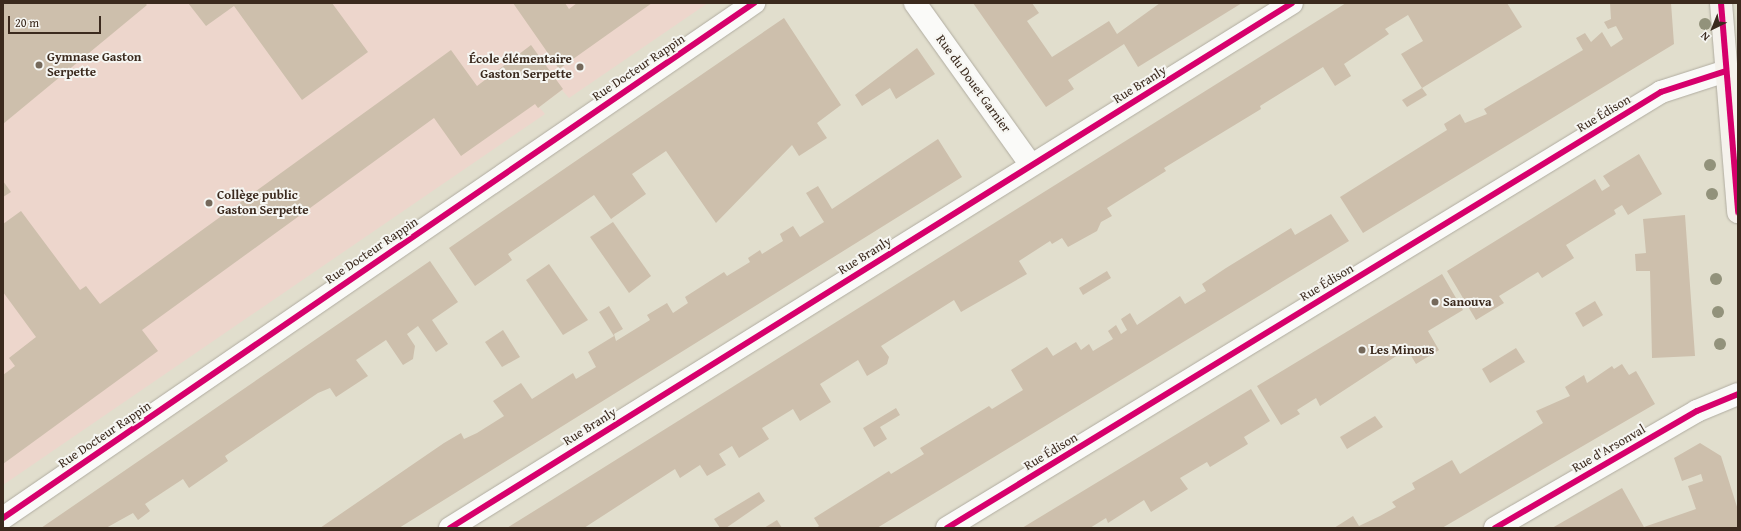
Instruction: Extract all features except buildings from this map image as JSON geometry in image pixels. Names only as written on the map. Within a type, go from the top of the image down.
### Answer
[{"type":"street","name":"Rue Docteur Rappin","points":[[3,518],[754,3]]},
{"type":"street","name":"Rue du Douet Garnier","points":[[915,3],[1031,165]]},
{"type":"street","name":"Rue Branly","points":[[450,528],[1292,3]]},
{"type":"street","points":[[1721,3],[1738,212]]},
{"type":"street","name":"Rue Édison","points":[[946,528],[1661,92],[1726,71]]},
{"type":"street","name":"Rue d'Arsonval","points":[[1494,528],[1697,410],[1738,394]]},
{"type":"shaded area","name":"Collège public Gaston Serpette","points":[[3,3],[708,3],[569,98],[562,90],[539,107],[545,114],[3,485]]},
{"type":"cycle path","points":[[3,518],[754,3]]},
{"type":"cycle path","points":[[450,528],[1292,3]]},
{"type":"cycle path","points":[[1721,3],[1738,212]]},
{"type":"cycle path","points":[[947,528],[1661,92],[1726,71]]},
{"type":"cycle path","points":[[1495,528],[1697,411],[1738,394]]},
{"type":"place","name":"Gymnase Gaston Serpette","points":[[39,65]]},
{"type":"place","name":"École élémentaire Gaston Serpette","points":[[580,67]]},
{"type":"place","name":"Collège public Gaston Serpette","points":[[209,203]]},
{"type":"place","name":"Sanouva","points":[[1435,302]]},
{"type":"place","name":"Les Minous","points":[[1362,350]]}]
